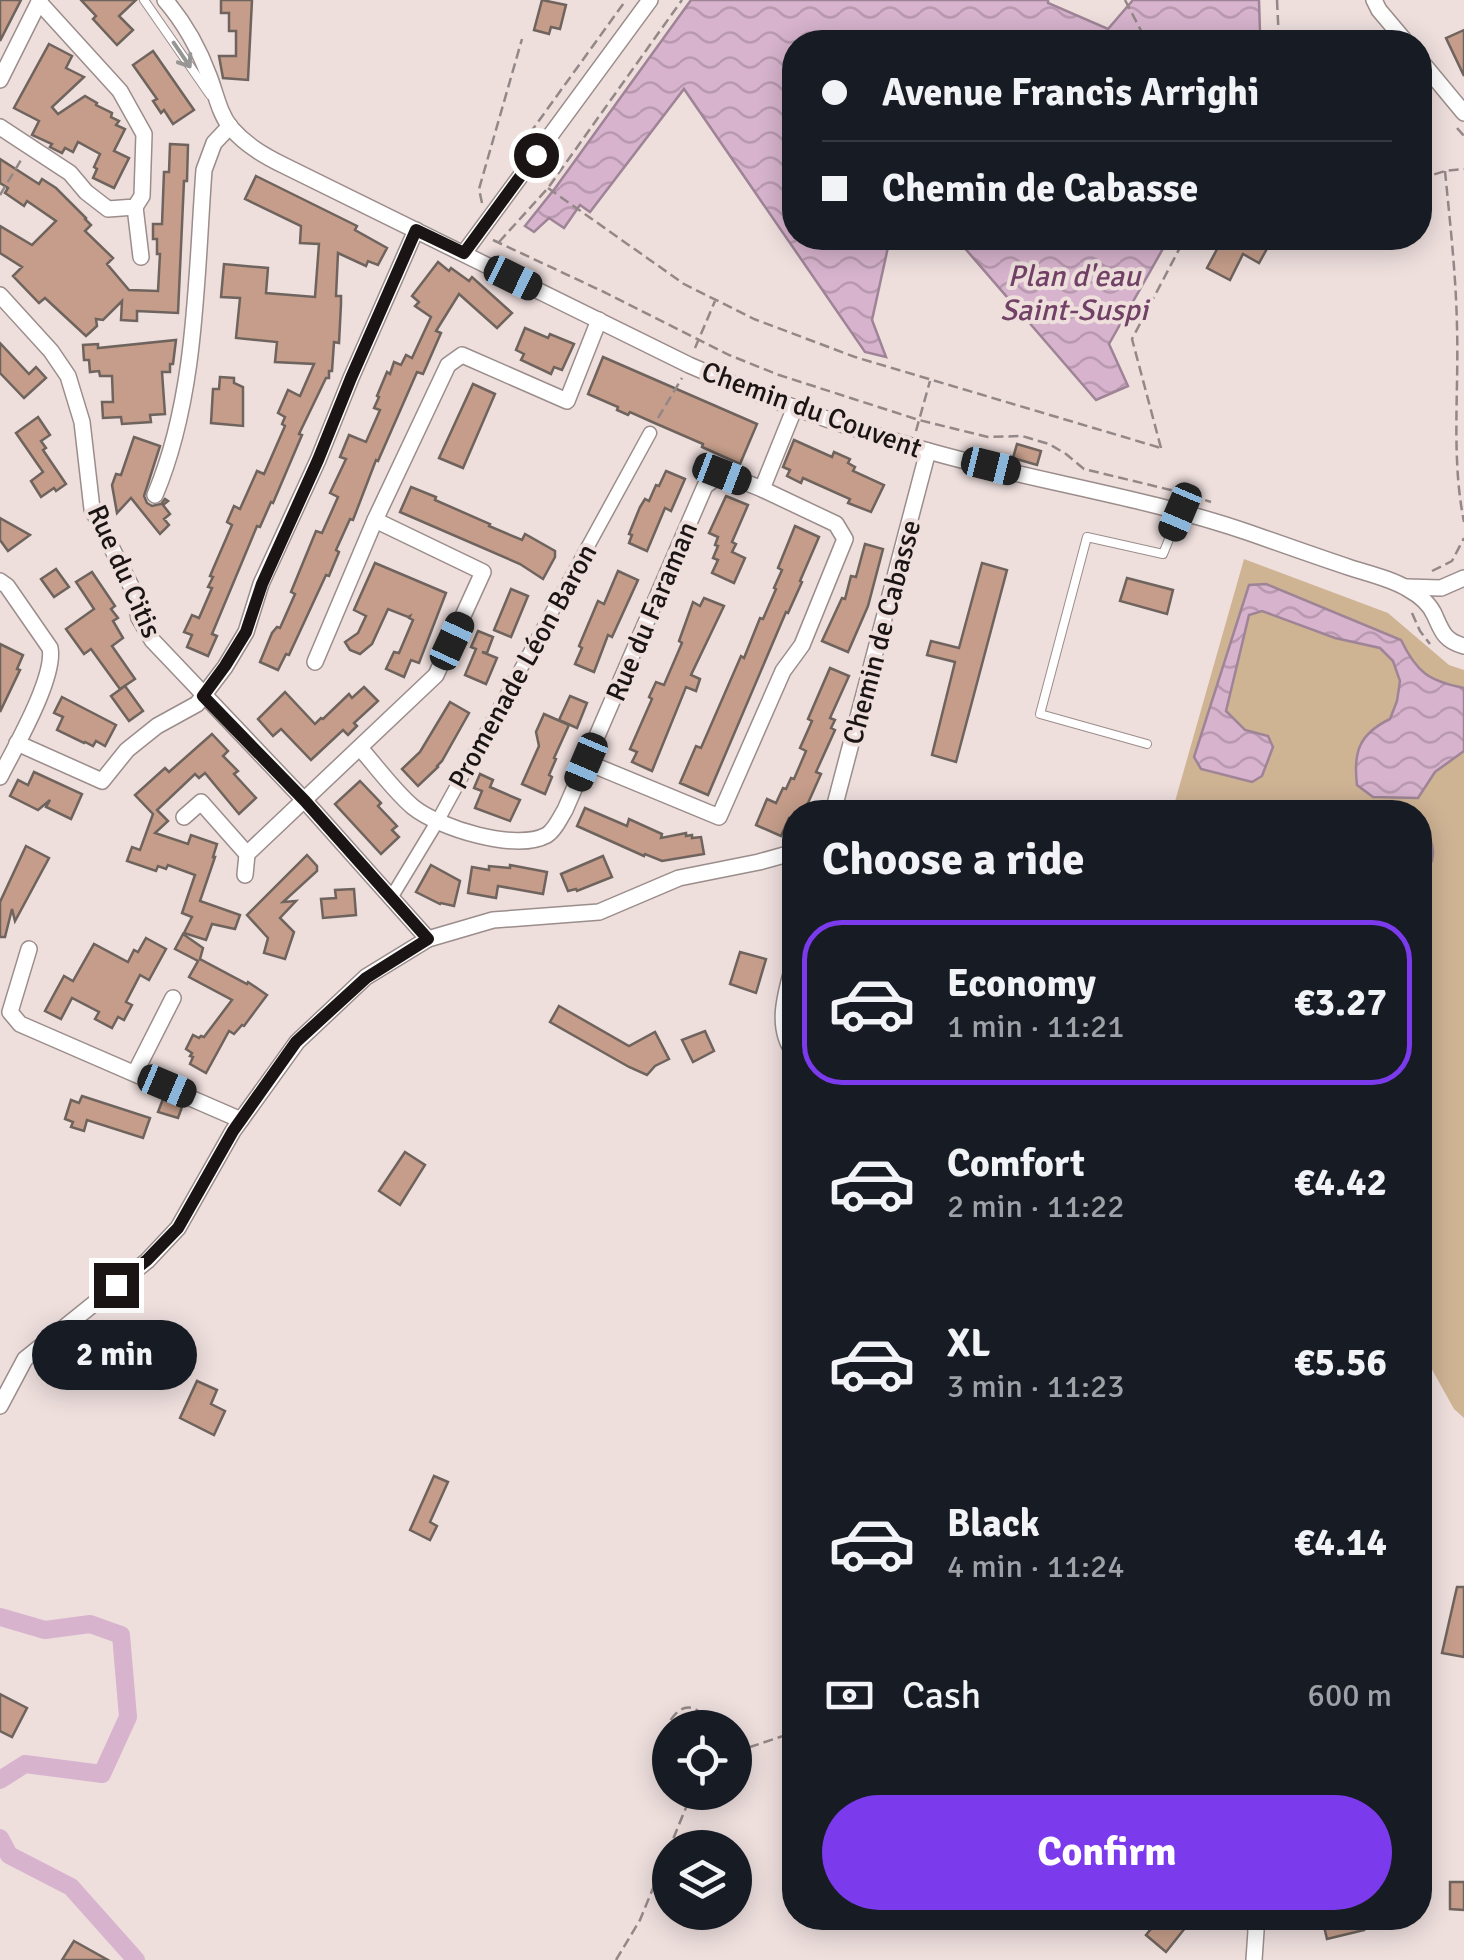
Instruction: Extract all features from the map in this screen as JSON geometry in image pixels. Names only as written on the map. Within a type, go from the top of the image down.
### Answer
[{"type":"street","points":[[155,495],[180,420],[204,170],[214,143],[230,126],[188,31],[165,0]]},
{"type":"street","points":[[464,253],[650,0]]},
{"type":"street","points":[[1374,0],[1396,30]]},
{"type":"street","points":[[0,80],[39,1],[120,91],[144,134],[142,196],[135,207],[141,256]]},
{"type":"street","points":[[1432,74],[1464,113]]},
{"type":"street","name":"Chemin du Couvent","points":[[230,126],[257,152],[742,388],[928,451],[1226,525],[1424,600],[1444,636],[1464,646]]},
{"type":"street","points":[[0,127],[70,173],[108,209],[135,207]]},
{"type":"street","points":[[18,743],[102,781],[127,750],[157,726],[197,704],[246,632],[262,584],[416,230]]},
{"type":"street","name":"Rue du Citis","points":[[0,294],[51,350],[68,376],[82,422],[92,509],[134,590],[139,618],[152,640],[305,801],[428,939]]},
{"type":"street","points":[[315,662],[374,520],[448,365],[462,355],[567,401],[598,320]]},
{"type":"street","points":[[586,762],[720,818],[783,671],[802,645],[845,539],[836,524],[762,488],[795,407]]},
{"type":"street","name":"Promenade Léon Baron","points":[[392,898],[650,432]]},
{"type":"street","name":"Chemin de Cabasse","points":[[836,800],[928,451]]},
{"type":"street","name":"Rue du Faraman","points":[[360,748],[412,806],[437,822],[475,836],[530,841],[550,834],[565,810],[706,486],[722,474],[762,488]]},
{"type":"street","points":[[247,854],[436,675],[483,572],[374,520]]},
{"type":"street","name":"Chemin du Couvent","points":[[1407,596],[1464,578]]},
{"type":"street","points":[[0,581],[50,648],[52,660],[29,721],[0,777]]},
{"type":"street","points":[[1434,615],[1435,604],[1447,585]]},
{"type":"street","points":[[184,817],[201,802],[247,854],[246,875]]},
{"type":"street","points":[[0,1406],[24,1359],[147,1260],[178,1228],[241,1120],[296,1042],[366,978],[428,939],[493,920],[600,912],[679,878],[782,856]]},
{"type":"street","points":[[29,948],[10,1012],[20,1024],[241,1120]]},
{"type":"street","points":[[134,1073],[174,998]]},
{"type":"street","points":[[1254,1960],[1256,1930]]},
{"type":"lane","points":[[144,0],[220,108]]},
{"type":"lane","points":[[1146,744],[1040,714],[1087,537],[1163,554],[1180,512]]},
{"type":"path","points":[[509,162],[626,0]]},
{"type":"path","points":[[682,0],[548,188],[684,284],[715,301],[855,357],[1162,448],[1132,339],[1179,250]]},
{"type":"path","points":[[1125,0],[1140,30]]},
{"type":"path","points":[[1277,0],[1278,30]]},
{"type":"path","points":[[482,203],[479,190],[522,39]]},
{"type":"path","points":[[0,194],[30,146]]},
{"type":"path","points":[[1432,176],[1464,169]]},
{"type":"path","points":[[1444,171],[1457,323],[1455,458],[1464,522]]},
{"type":"path","name":"Chemin du Couvent","points":[[548,188],[497,244],[779,375],[919,420],[988,437],[1022,436],[1049,444],[1084,469],[1212,502]]},
{"type":"path","points":[[475,212],[491,190]]},
{"type":"path","points":[[698,340],[715,301]]},
{"type":"path","points":[[650,432],[689,365]]},
{"type":"path","points":[[911,446],[931,378]]},
{"type":"path","points":[[1433,571],[1452,562],[1464,538]]},
{"type":"path","points":[[1407,596],[1427,642],[1439,651]]},
{"type":"path","points":[[752,1745],[782,1736]]},
{"type":"path","points":[[616,1960],[640,1920],[685,1810]]},
{"type":"shaded area","points":[[1244,559],[1388,613],[1449,665],[1464,670],[1464,1418],[1454,1409],[1432,1370],[1432,800],[1175,800]]},
{"type":"water","points":[[691,0],[1048,0],[1108,29],[1133,0],[1259,0],[1260,30],[782,30],[782,231],[684,89],[590,212],[580,205],[564,228],[549,218],[534,232],[525,226]]},
{"type":"water","points":[[795,250],[887,250],[872,320],[886,357],[865,352]]},
{"type":"water","name":"Plan d'eau Saint-Suspi","points":[[966,250],[1162,250],[1109,344],[1128,386],[1096,400]]},
{"type":"water","points":[[1266,584],[1401,640],[1425,674],[1464,688],[1464,751],[1435,772],[1418,798],[1373,797],[1357,785],[1360,745],[1371,731],[1390,719],[1397,701],[1400,681],[1393,661],[1380,648],[1335,638],[1262,611],[1249,615],[1226,711],[1245,730],[1268,736],[1273,747],[1262,776],[1252,782],[1201,769],[1194,757],[1249,585]]},
{"type":"building","points":[[0,0],[21,0],[0,41]]},
{"type":"building","points":[[81,0],[136,0],[119,16],[133,30],[117,45]]},
{"type":"building","points":[[221,0],[252,0],[248,80],[223,78],[219,56],[236,56],[236,31],[229,31],[229,13],[221,13]]},
{"type":"building","points":[[542,0],[566,5],[560,29],[551,27],[549,34],[534,30]]},
{"type":"building","points":[[1464,30],[1464,76],[1446,38]]},
{"type":"building","points":[[49,44],[72,56],[66,68],[84,77],[52,107],[58,114],[85,96],[112,113],[111,117],[119,121],[116,125],[125,129],[114,151],[129,158],[114,188],[93,178],[100,154],[78,142],[73,152],[65,148],[62,153],[50,147],[52,144],[32,135],[39,121],[14,108]]},
{"type":"building","points":[[153,51],[194,110],[173,124],[164,110],[161,113],[153,101],[157,99],[133,65]]},
{"type":"building","points":[[170,144],[188,145],[178,313],[137,311],[137,321],[121,320],[122,301],[103,320],[96,319],[97,326],[86,336],[45,298],[39,303],[13,276],[22,267],[0,253],[0,226],[32,245],[56,221],[27,201],[24,206],[5,193],[8,188],[0,183],[0,159],[39,184],[42,179],[56,188],[86,218],[91,225],[85,231],[113,258],[107,264],[129,290],[158,291],[160,254],[157,239],[153,239],[153,224],[162,224],[164,172],[169,172]]},
{"type":"building","points":[[256,176],[357,226],[355,230],[387,248],[378,265],[368,261],[366,266],[338,253],[336,296],[341,296],[341,304],[339,343],[334,342],[332,371],[299,434],[302,435],[273,503],[260,527],[257,526],[212,634],[217,636],[208,656],[187,647],[192,635],[184,632],[192,615],[199,618],[212,588],[208,587],[213,577],[210,576],[232,525],[227,522],[234,506],[240,509],[257,471],[264,474],[285,426],[285,417],[278,413],[288,390],[300,396],[314,364],[275,362],[277,342],[236,338],[240,298],[221,297],[224,264],[268,268],[266,293],[315,297],[319,244],[300,243],[301,226],[245,199]]},
{"type":"building","points":[[1217,250],[1266,250],[1259,263],[1243,254],[1230,280],[1207,268]]},
{"type":"building","points":[[438,262],[469,281],[472,277],[512,313],[497,328],[459,294],[436,331],[441,333],[423,374],[417,372],[376,460],[353,520],[350,519],[336,550],[339,552],[329,576],[326,575],[289,655],[286,654],[278,670],[260,662],[295,594],[291,592],[316,531],[322,533],[338,497],[330,493],[346,459],[340,457],[349,435],[366,442],[380,410],[374,408],[377,396],[394,362],[401,365],[406,355],[412,358],[431,317],[415,306],[419,302],[412,296]]},
{"type":"building","points":[[525,328],[574,344],[562,370],[554,367],[551,374],[521,360],[524,354],[516,350]]},
{"type":"building","points":[[176,340],[170,372],[162,372],[165,414],[150,415],[151,422],[122,424],[121,417],[103,418],[102,402],[113,402],[112,376],[90,372],[83,345],[98,344],[98,348]]},
{"type":"building","points":[[0,343],[29,374],[36,367],[46,378],[24,398],[0,373]]},
{"type":"building","points":[[603,357],[757,424],[740,464],[588,394]]},
{"type":"building","points":[[220,377],[234,378],[234,383],[243,387],[243,426],[211,423],[213,389],[219,389]]},
{"type":"building","points":[[473,384],[495,394],[463,468],[439,458]]},
{"type":"building","points":[[38,417],[50,435],[41,441],[46,448],[43,450],[66,484],[41,497],[31,481],[43,472],[16,433]]},
{"type":"building","points":[[134,437],[160,446],[144,496],[152,506],[168,501],[163,505],[170,514],[164,519],[169,525],[160,534],[131,498],[117,513],[112,485],[116,474],[121,475]]},
{"type":"building","points":[[794,440],[832,457],[834,452],[850,459],[853,471],[884,485],[871,512],[803,478],[801,483],[787,476],[790,470],[783,467]]},
{"type":"building","points":[[1017,444],[1041,451],[1037,465],[1013,458]]},
{"type":"building","points":[[666,471],[685,479],[671,511],[665,508],[647,551],[629,543],[629,534],[640,507],[645,499],[649,501]]},
{"type":"building","points":[[411,487],[489,526],[522,540],[525,534],[555,551],[543,579],[520,564],[400,512]]},
{"type":"building","points":[[726,496],[748,505],[732,542],[736,544],[732,552],[745,558],[734,583],[712,573],[718,560],[713,558],[718,537],[709,533]]},
{"type":"building","points":[[0,518],[30,535],[8,551],[0,540]]},
{"type":"building","points":[[795,526],[819,537],[708,795],[680,783],[696,746],[701,748],[760,618],[763,619]]},
{"type":"building","points":[[865,544],[883,549],[868,606],[848,652],[822,641],[842,598],[845,599],[851,576],[856,577]]},
{"type":"building","points":[[375,563],[446,593],[419,663],[411,660],[404,677],[386,669],[394,652],[399,653],[413,620],[410,616],[388,609],[372,644],[360,654],[350,650],[345,642],[358,633],[366,616],[354,610]]},
{"type":"building","points":[[982,563],[1007,570],[956,762],[932,755],[955,662],[927,655],[931,641],[959,648]]},
{"type":"building","points":[[56,569],[69,587],[54,597],[41,579]]},
{"type":"building","points":[[618,571],[638,580],[612,637],[608,635],[594,672],[575,664],[582,648],[579,646],[598,601],[604,604]]},
{"type":"building","points":[[92,572],[115,606],[111,609],[118,618],[113,621],[123,638],[112,646],[135,679],[120,689],[91,649],[84,654],[66,629],[94,609],[76,582]]},
{"type":"building","points":[[1127,578],[1173,590],[1167,614],[1120,601]]},
{"type":"building","points":[[511,589],[528,596],[511,637],[494,630]]},
{"type":"building","points":[[704,598],[724,606],[691,675],[700,679],[696,691],[686,687],[652,771],[632,762],[637,752],[630,749],[656,682],[664,685],[682,643],[679,641],[693,602],[700,606]]},
{"type":"building","points":[[478,631],[493,637],[487,653],[482,652],[497,658],[486,684],[465,675],[476,649],[471,647]]},
{"type":"building","points":[[0,644],[23,655],[0,712]]},
{"type":"building","points":[[830,668],[849,676],[830,718],[835,720],[831,728],[835,730],[816,772],[821,774],[809,800],[782,800],[781,836],[756,825],[767,799],[776,803],[783,788],[794,779],[806,751],[800,748],[812,721],[808,719]]},
{"type":"building","points":[[125,686],[143,711],[129,721],[111,696]]},
{"type":"building","points":[[364,687],[378,701],[354,723],[357,726],[348,735],[343,730],[311,760],[281,729],[273,736],[258,719],[285,692],[315,724],[349,694],[352,698]]},
{"type":"building","points":[[570,696],[587,703],[577,728],[559,720]]},
{"type":"building","points":[[62,697],[116,725],[105,746],[96,741],[93,746],[84,743],[57,730],[63,717],[54,713]]},
{"type":"building","points":[[450,702],[469,713],[438,767],[418,786],[402,769],[420,752]]},
{"type":"building","points":[[544,714],[569,725],[554,758],[545,794],[522,784],[539,746],[536,732]]},
{"type":"building","points":[[212,734],[228,751],[223,756],[238,771],[234,774],[256,798],[239,814],[205,773],[199,778],[195,774],[157,810],[168,821],[155,833],[188,844],[191,835],[217,844],[200,901],[240,915],[235,929],[212,924],[206,940],[184,933],[192,917],[182,913],[195,875],[168,865],[166,869],[158,866],[156,871],[127,861],[132,847],[140,850],[153,814],[135,795],[165,768],[169,772]]},
{"type":"building","points":[[34,772],[82,794],[71,819],[46,807],[50,800],[38,810],[10,796],[18,780],[28,785]]},
{"type":"building","points":[[480,774],[493,780],[490,787],[520,800],[510,821],[475,808],[482,791],[474,788]]},
{"type":"building","points":[[360,781],[397,826],[392,830],[399,837],[381,854],[335,804]]},
{"type":"building","points":[[585,808],[627,826],[629,819],[662,834],[661,838],[686,833],[692,838],[701,837],[704,854],[662,861],[644,856],[577,826]]},
{"type":"building","points":[[26,846],[49,858],[15,921],[12,909],[5,937],[0,937],[0,902]]},
{"type":"building","points":[[307,855],[317,871],[283,902],[296,901],[280,918],[294,932],[285,959],[264,953],[268,938],[247,915]]},
{"type":"building","points":[[603,856],[612,877],[568,891],[561,874]]},
{"type":"building","points":[[431,865],[460,881],[454,906],[416,892]]},
{"type":"building","points":[[510,865],[547,872],[543,894],[498,886],[496,898],[468,893],[472,867],[489,870],[489,866]]},
{"type":"building","points":[[354,889],[356,915],[323,918],[321,899],[336,898],[335,890]]},
{"type":"building","points":[[183,934],[203,948],[200,959],[267,995],[244,1026],[234,1034],[229,1031],[206,1073],[190,1064],[192,1053],[186,1049],[193,1035],[204,1037],[232,1000],[189,977],[198,961],[175,949]]},
{"type":"building","points":[[146,938],[166,949],[149,980],[140,975],[126,1002],[132,1005],[124,1020],[118,1017],[112,1028],[95,1019],[99,1012],[72,998],[61,1019],[45,1011],[64,976],[73,981],[94,944],[128,962]]},
{"type":"building","points":[[740,952],[766,959],[756,993],[730,984]]},
{"type":"building","points":[[559,1006],[629,1046],[655,1032],[669,1059],[647,1075],[629,1067],[550,1022]]},
{"type":"building","points":[[705,1031],[714,1051],[693,1062],[682,1040]]},
{"type":"building","points":[[82,1096],[150,1118],[143,1138],[87,1120],[84,1131],[71,1127],[73,1122],[65,1119],[71,1100],[79,1103]]},
{"type":"building","points":[[163,1099],[182,1107],[178,1118],[158,1112]]},
{"type":"building","points":[[405,1152],[425,1165],[400,1205],[379,1191]]},
{"type":"building","points":[[197,1381],[217,1390],[211,1404],[225,1411],[214,1435],[180,1418]]},
{"type":"building","points":[[434,1476],[448,1482],[430,1522],[437,1526],[430,1540],[410,1530]]},
{"type":"building","points":[[1457,1587],[1464,1587],[1464,1657],[1442,1653]]},
{"type":"building","points":[[0,1694],[27,1708],[12,1737],[0,1731]]},
{"type":"building","points":[[1450,1882],[1464,1882],[1464,1910],[1450,1909]]},
{"type":"building","points":[[1150,1930],[1183,1930],[1166,1952],[1146,1935]]},
{"type":"building","points":[[1325,1930],[1364,1930],[1327,1939]]},
{"type":"building","points":[[74,1941],[108,1960],[62,1960]]},
{"type":"waterway","points":[[0,1617],[45,1630],[90,1624],[121,1635],[128,1717],[102,1774],[25,1764],[0,1780]]},
{"type":"waterway","points":[[0,1838],[9,1855],[71,1887],[136,1960]]},
{"type":"route","points":[[116,1285],[178,1228],[233,1131],[296,1042],[366,978],[428,939],[305,801],[203,696],[246,632],[262,584],[416,230],[464,253],[536,155]]}]
